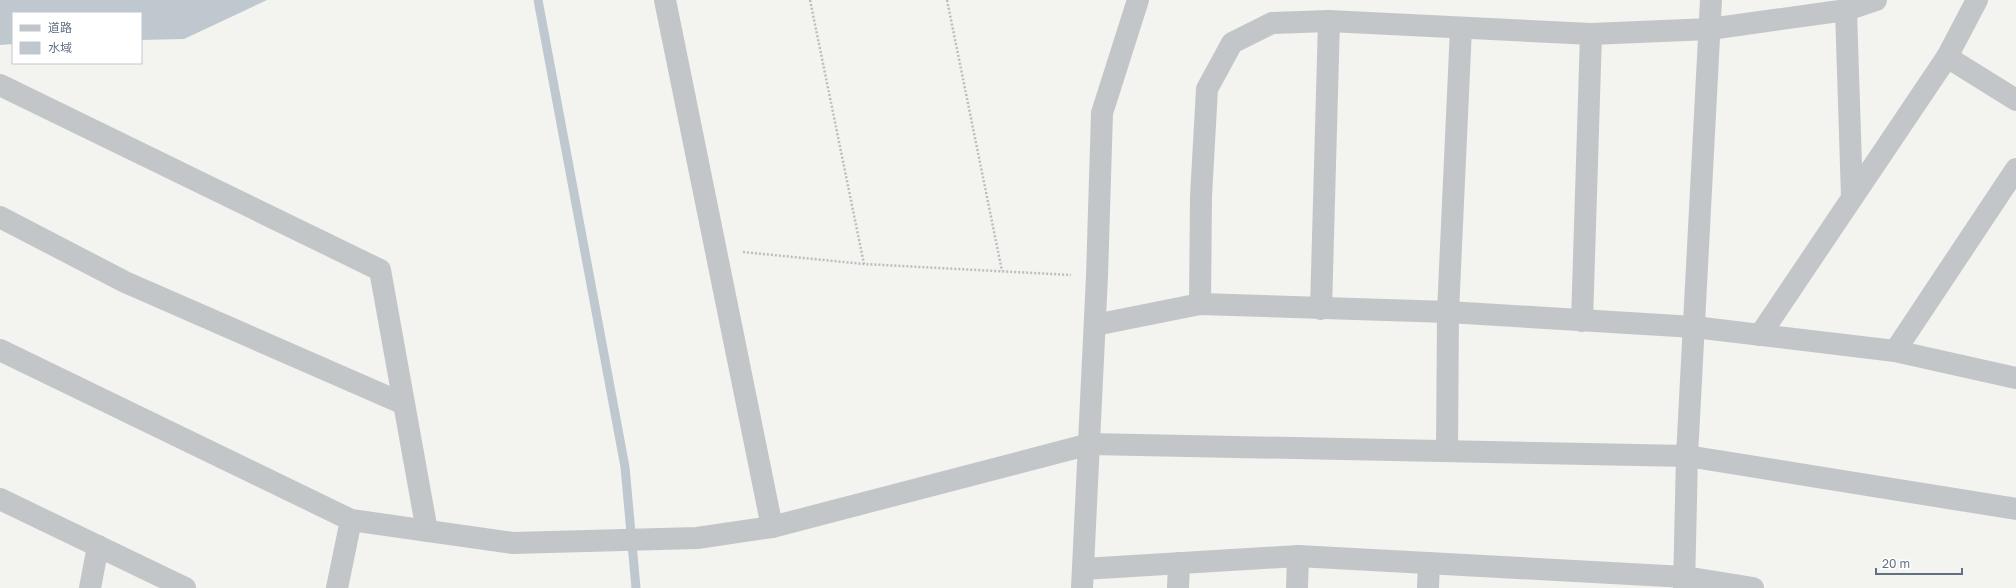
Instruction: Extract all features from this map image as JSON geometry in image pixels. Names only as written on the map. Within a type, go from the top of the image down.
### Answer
[{"type":"street","points":[[665,0],[772,527]]},
{"type":"street","points":[[1138,0],[1102,113],[1097,276],[1083,579],[1179,563],[1298,556],[1429,563],[1565,579],[1685,582],[1753,588]]},
{"type":"street","points":[[1685,582],[1687,456],[1711,0]]},
{"type":"street","points":[[1200,304],[1201,196],[1207,89],[1232,43],[1272,23],[1330,21],[1591,34],[1710,29],[1846,10],[1876,0]]},
{"type":"street","points":[[1760,335],[1947,58],[1977,0]]},
{"type":"street","points":[[1846,10],[1852,197]]},
{"type":"street","points":[[1320,309],[1330,21]]},
{"type":"street","points":[[1446,451],[1448,312],[1461,28]]},
{"type":"street","points":[[1582,321],[1591,34]]},
{"type":"street","points":[[1947,58],[2016,100]]},
{"type":"street","points":[[0,85],[380,270],[427,531]]},
{"type":"street","points":[[1894,351],[2016,169]]},
{"type":"street","points":[[0,217],[125,282],[404,404]]},
{"type":"street","points":[[1095,325],[1200,304],[1448,312],[1582,321],[1694,326],[1894,351],[2016,378]]},
{"type":"street","points":[[0,350],[351,520],[513,543],[697,538],[772,527],[1090,444],[1687,456],[2016,509]]},
{"type":"street","points":[[0,499],[185,588]]},
{"type":"street","points":[[337,588],[351,520]]},
{"type":"street","points":[[90,588],[98,546]]},
{"type":"street","points":[[1297,588],[1298,556]]},
{"type":"street","points":[[1178,588],[1179,563]]},
{"type":"street","points":[[1428,588],[1429,563]]},
{"type":"path","points":[[810,0],[864,264]]},
{"type":"path","points":[[947,0],[1002,271]]},
{"type":"path","points":[[736,251],[864,264],[1097,276]]},
{"type":"water","points":[[0,0],[267,0],[184,39],[142,40],[142,12],[12,12],[12,44],[0,45]]},
{"type":"waterway","points":[[538,0],[625,467],[636,588]]}]
